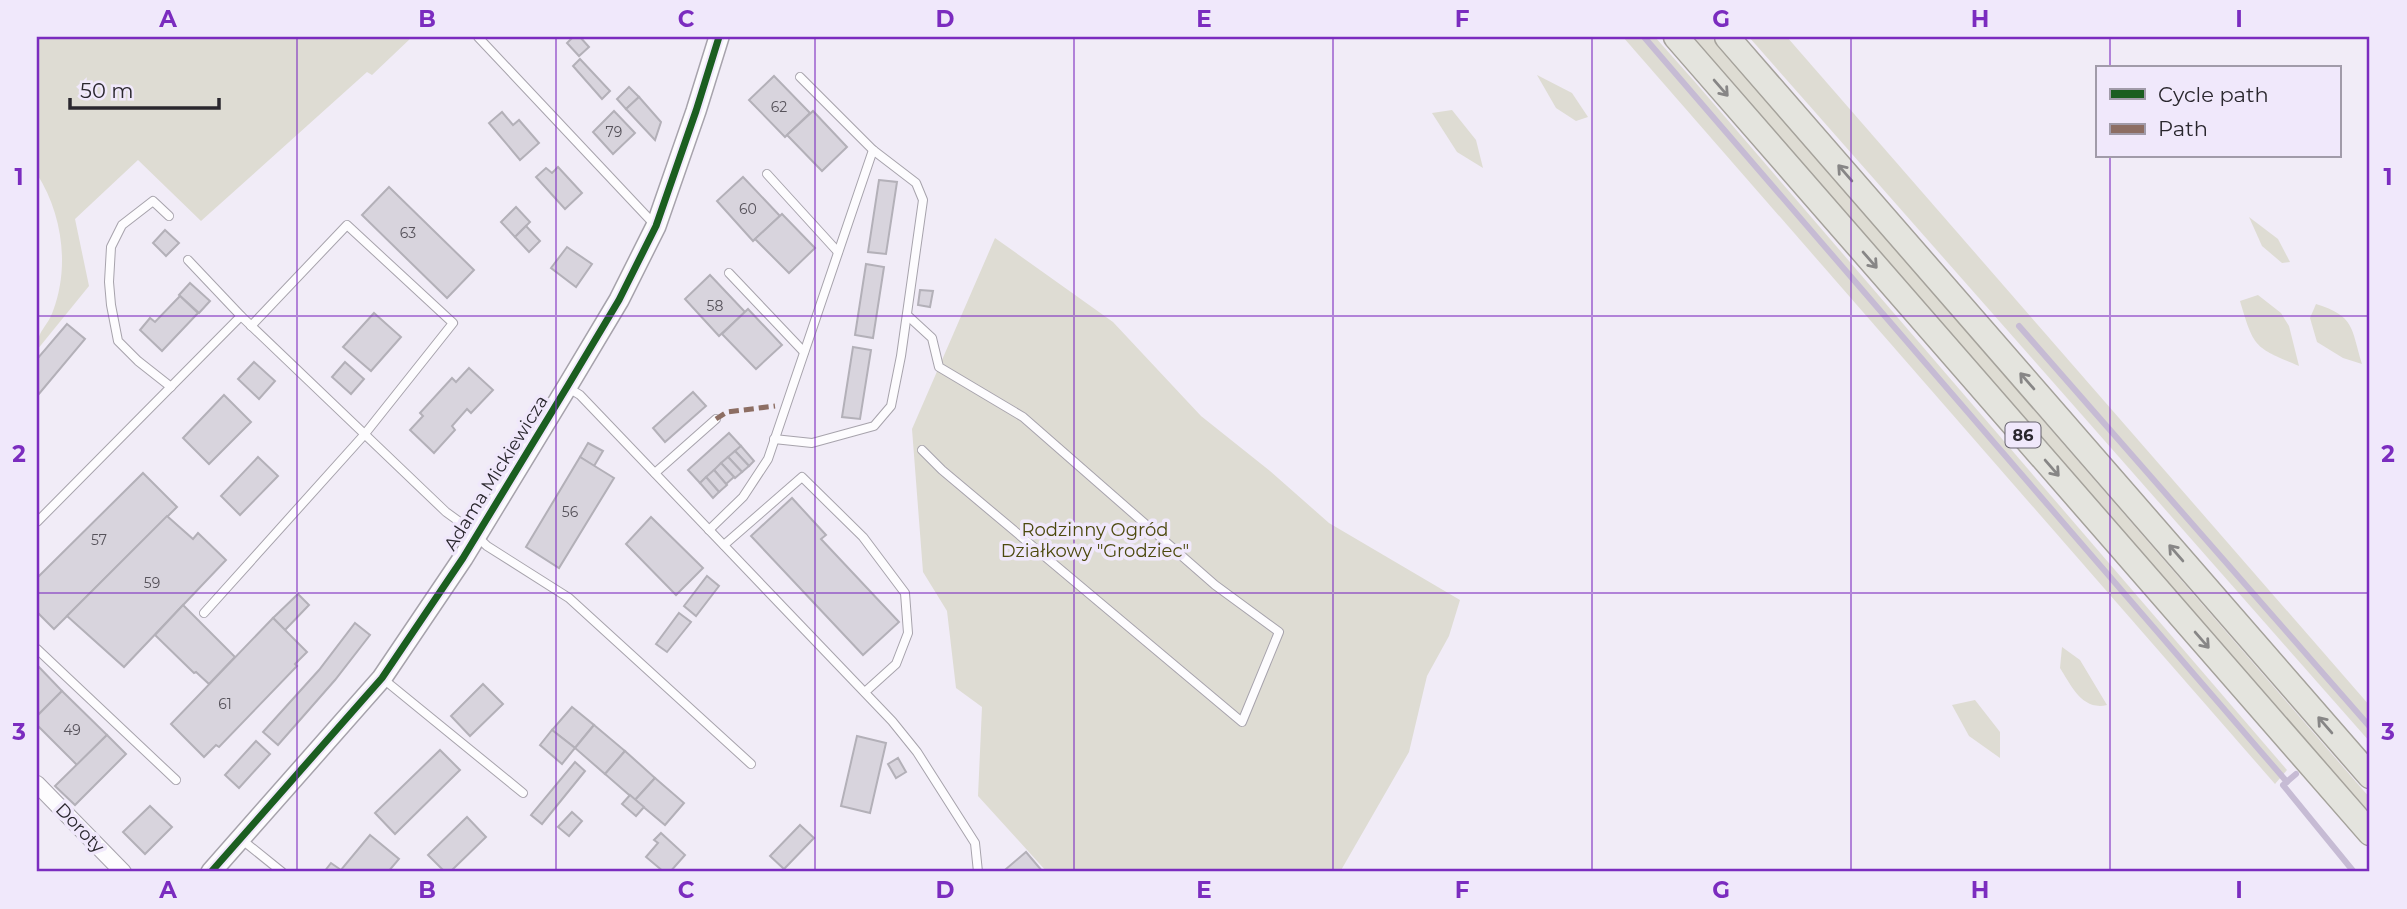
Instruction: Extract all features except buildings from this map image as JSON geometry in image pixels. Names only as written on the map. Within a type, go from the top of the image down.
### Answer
[{"type":"main road","name":"86","points":[[1676,37],[2370,833]]},
{"type":"main road","name":"86","points":[[1727,37],[2370,776]]},
{"type":"street","name":"Adama Mickiewicza","points":[[211,872],[382,677],[476,537],[619,300],[656,226],[719,37]]},
{"type":"street","name":"Doroty","points":[[37,784],[123,872]]},
{"type":"lane","points":[[478,37],[656,226]]},
{"type":"lane","points":[[774,439],[812,443],[874,426],[891,406],[923,200],[916,183],[873,150],[800,77]]},
{"type":"lane","points":[[709,530],[743,497],[768,459],[873,150]]},
{"type":"lane","points":[[766,174],[838,252]]},
{"type":"lane","points":[[169,216],[153,201],[122,225],[111,247],[109,282],[118,341],[171,387]]},
{"type":"lane","points":[[204,613],[365,435],[453,323],[347,225],[251,326]]},
{"type":"lane","points":[[188,260],[251,326],[446,512],[496,553],[569,598],[751,764]]},
{"type":"lane","points":[[729,273],[804,352]]},
{"type":"lane","points":[[907,315],[932,338],[939,367],[1023,417],[1215,585],[1279,632],[1242,722],[942,470],[922,450]]},
{"type":"lane","points":[[37,522],[241,316]]},
{"type":"lane","points":[[567,387],[580,395],[655,473],[865,692],[917,752],[975,843],[978,872]]},
{"type":"lane","points":[[655,473],[716,419]]},
{"type":"lane","points":[[724,545],[802,477],[863,537],[905,593],[908,633],[896,664],[865,692]]},
{"type":"lane","points":[[37,649],[176,780]]},
{"type":"lane","points":[[382,677],[523,793]]},
{"type":"lane","points":[[241,839],[282,872]]},
{"type":"green space","points":[[37,37],[412,37],[372,75],[367,72],[201,221],[138,160],[75,219],[89,286],[37,350],[40,333],[51,317],[58,294],[62,258],[58,223],[46,189],[37,174]]},
{"type":"green space","points":[[1623,37],[1655,37],[1695,82],[2287,770],[2275,784]]},
{"type":"green space","points":[[1693,37],[1711,37],[2370,798],[2370,813]]},
{"type":"green space","points":[[1749,37],[1787,37],[2370,706],[2370,742]]},
{"type":"green space","points":[[1537,75],[1572,93],[1588,117],[1576,121],[1556,108]]},
{"type":"green space","points":[[1452,110],[1476,140],[1483,168],[1457,152],[1432,113]]},
{"type":"green space","points":[[2249,217],[2278,239],[2290,262],[2282,263],[2262,246]]},
{"type":"green space","name":"Rodzinny Ogród Działkowy \"Grodziec\"","points":[[995,238],[1113,322],[1201,416],[1329,523],[1460,600],[1449,636],[1427,676],[1409,752],[1340,872],[1047,872],[978,796],[982,707],[956,688],[947,611],[923,572],[912,429]]},
{"type":"green space","points":[[2258,295],[2281,313],[2289,326],[2299,366],[2264,349],[2253,337],[2240,301]]},
{"type":"green space","points":[[2316,304],[2338,313],[2350,325],[2362,364],[2343,358],[2317,342],[2310,318]]},
{"type":"green space","points":[[2062,647],[2080,660],[2107,705],[2091,704],[2073,689],[2060,668]]},
{"type":"green space","points":[[1975,700],[2000,732],[2000,758],[1969,736],[1952,705]]},
{"type":"waterway","points":[[1644,37],[2287,782]]},
{"type":"waterway","points":[[2019,326],[2370,727]]},
{"type":"waterway","points":[[2296,774],[2283,785],[2354,872]]},
{"type":"marked path","points":[[716,419],[727,412],[775,406]]},
{"type":"cycle path","points":[[211,872],[382,678],[463,558],[619,300],[656,226],[719,37]]}]
